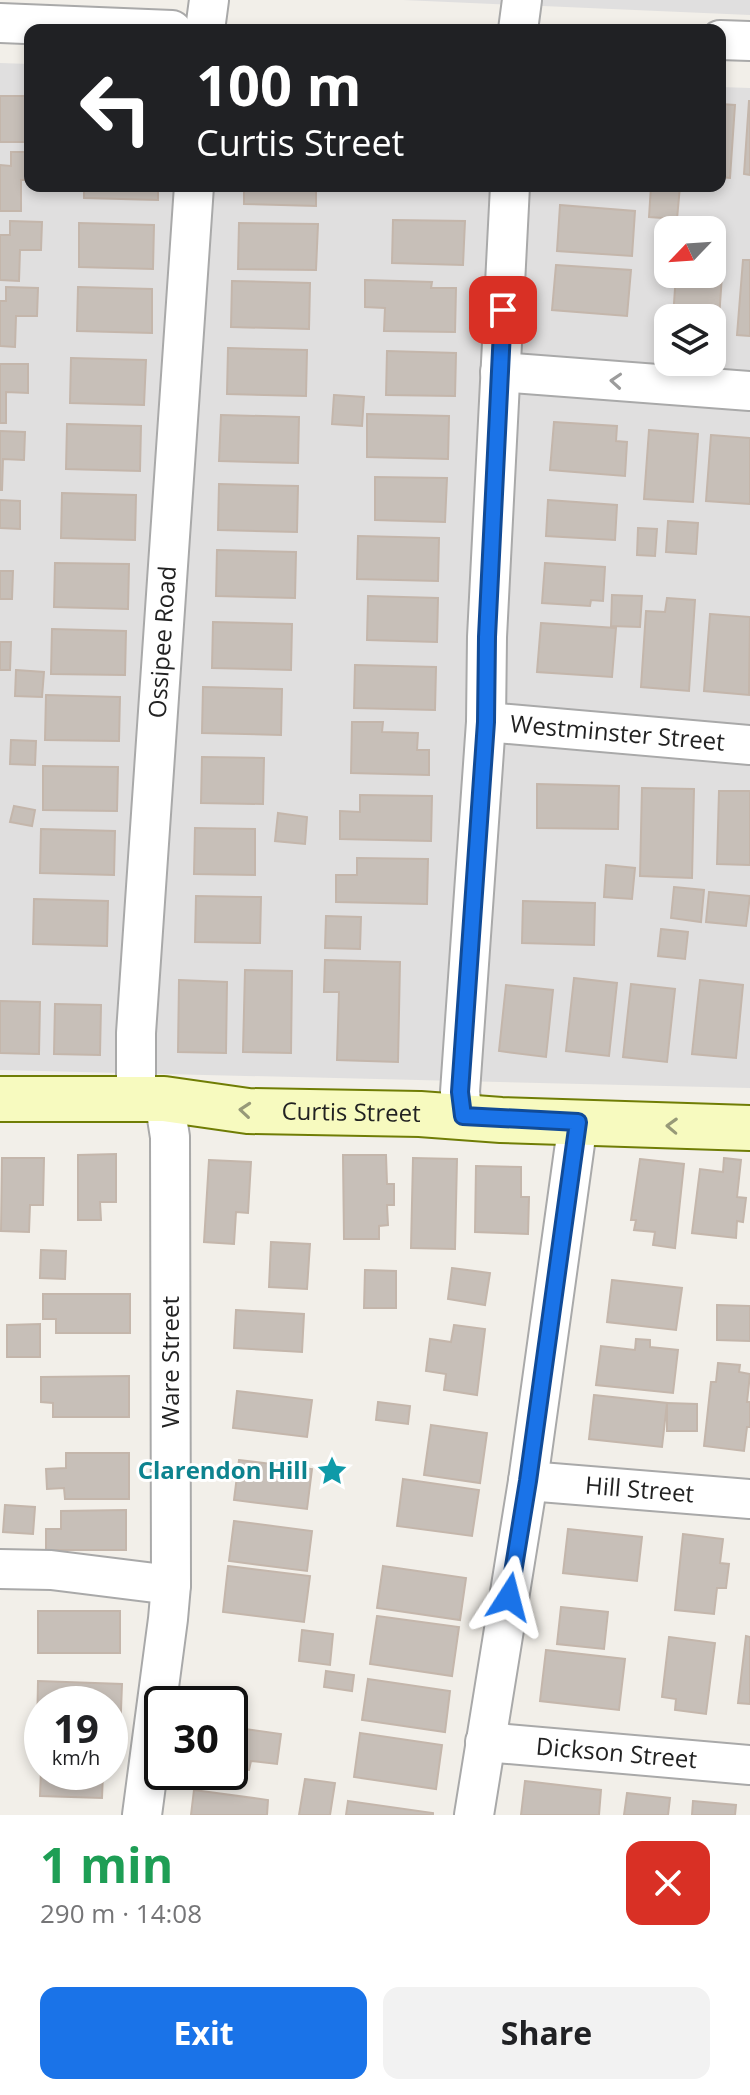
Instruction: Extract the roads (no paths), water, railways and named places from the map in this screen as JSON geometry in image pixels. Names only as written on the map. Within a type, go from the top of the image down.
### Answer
[{"type":"street","points":[[206,24],[209,0]]},
{"type":"street","points":[[519,24],[522,0]]},
{"type":"street","points":[[0,23],[25,24]]},
{"type":"street","points":[[726,40],[750,41]]},
{"type":"street","name":"Ossipee Road","points":[[150,1099],[136,1033],[194,192]]},
{"type":"street","points":[[463,1116],[460,1092],[486,722],[487,637],[510,192]]},
{"type":"street","points":[[500,372],[750,391]]},
{"type":"street","name":"Westminster Street","points":[[486,722],[750,745]]},
{"type":"street","name":"Curtis Street","points":[[0,1099],[150,1099],[248,1111],[750,1128]]},
{"type":"street","name":"Ware Street","points":[[142,1815],[171,1585],[170,1137],[150,1099]]},
{"type":"street","points":[[474,1815],[528,1481],[578,1122]]},
{"type":"street","name":"Hill Street","points":[[528,1481],[750,1499]]},
{"type":"street","points":[[0,1569],[51,1570],[171,1585]]},
{"type":"street","name":"Dickson Street","points":[[485,1742],[750,1765]]},
{"type":"place","name":"Clarendon Hill","points":[[332,1471]]}]
